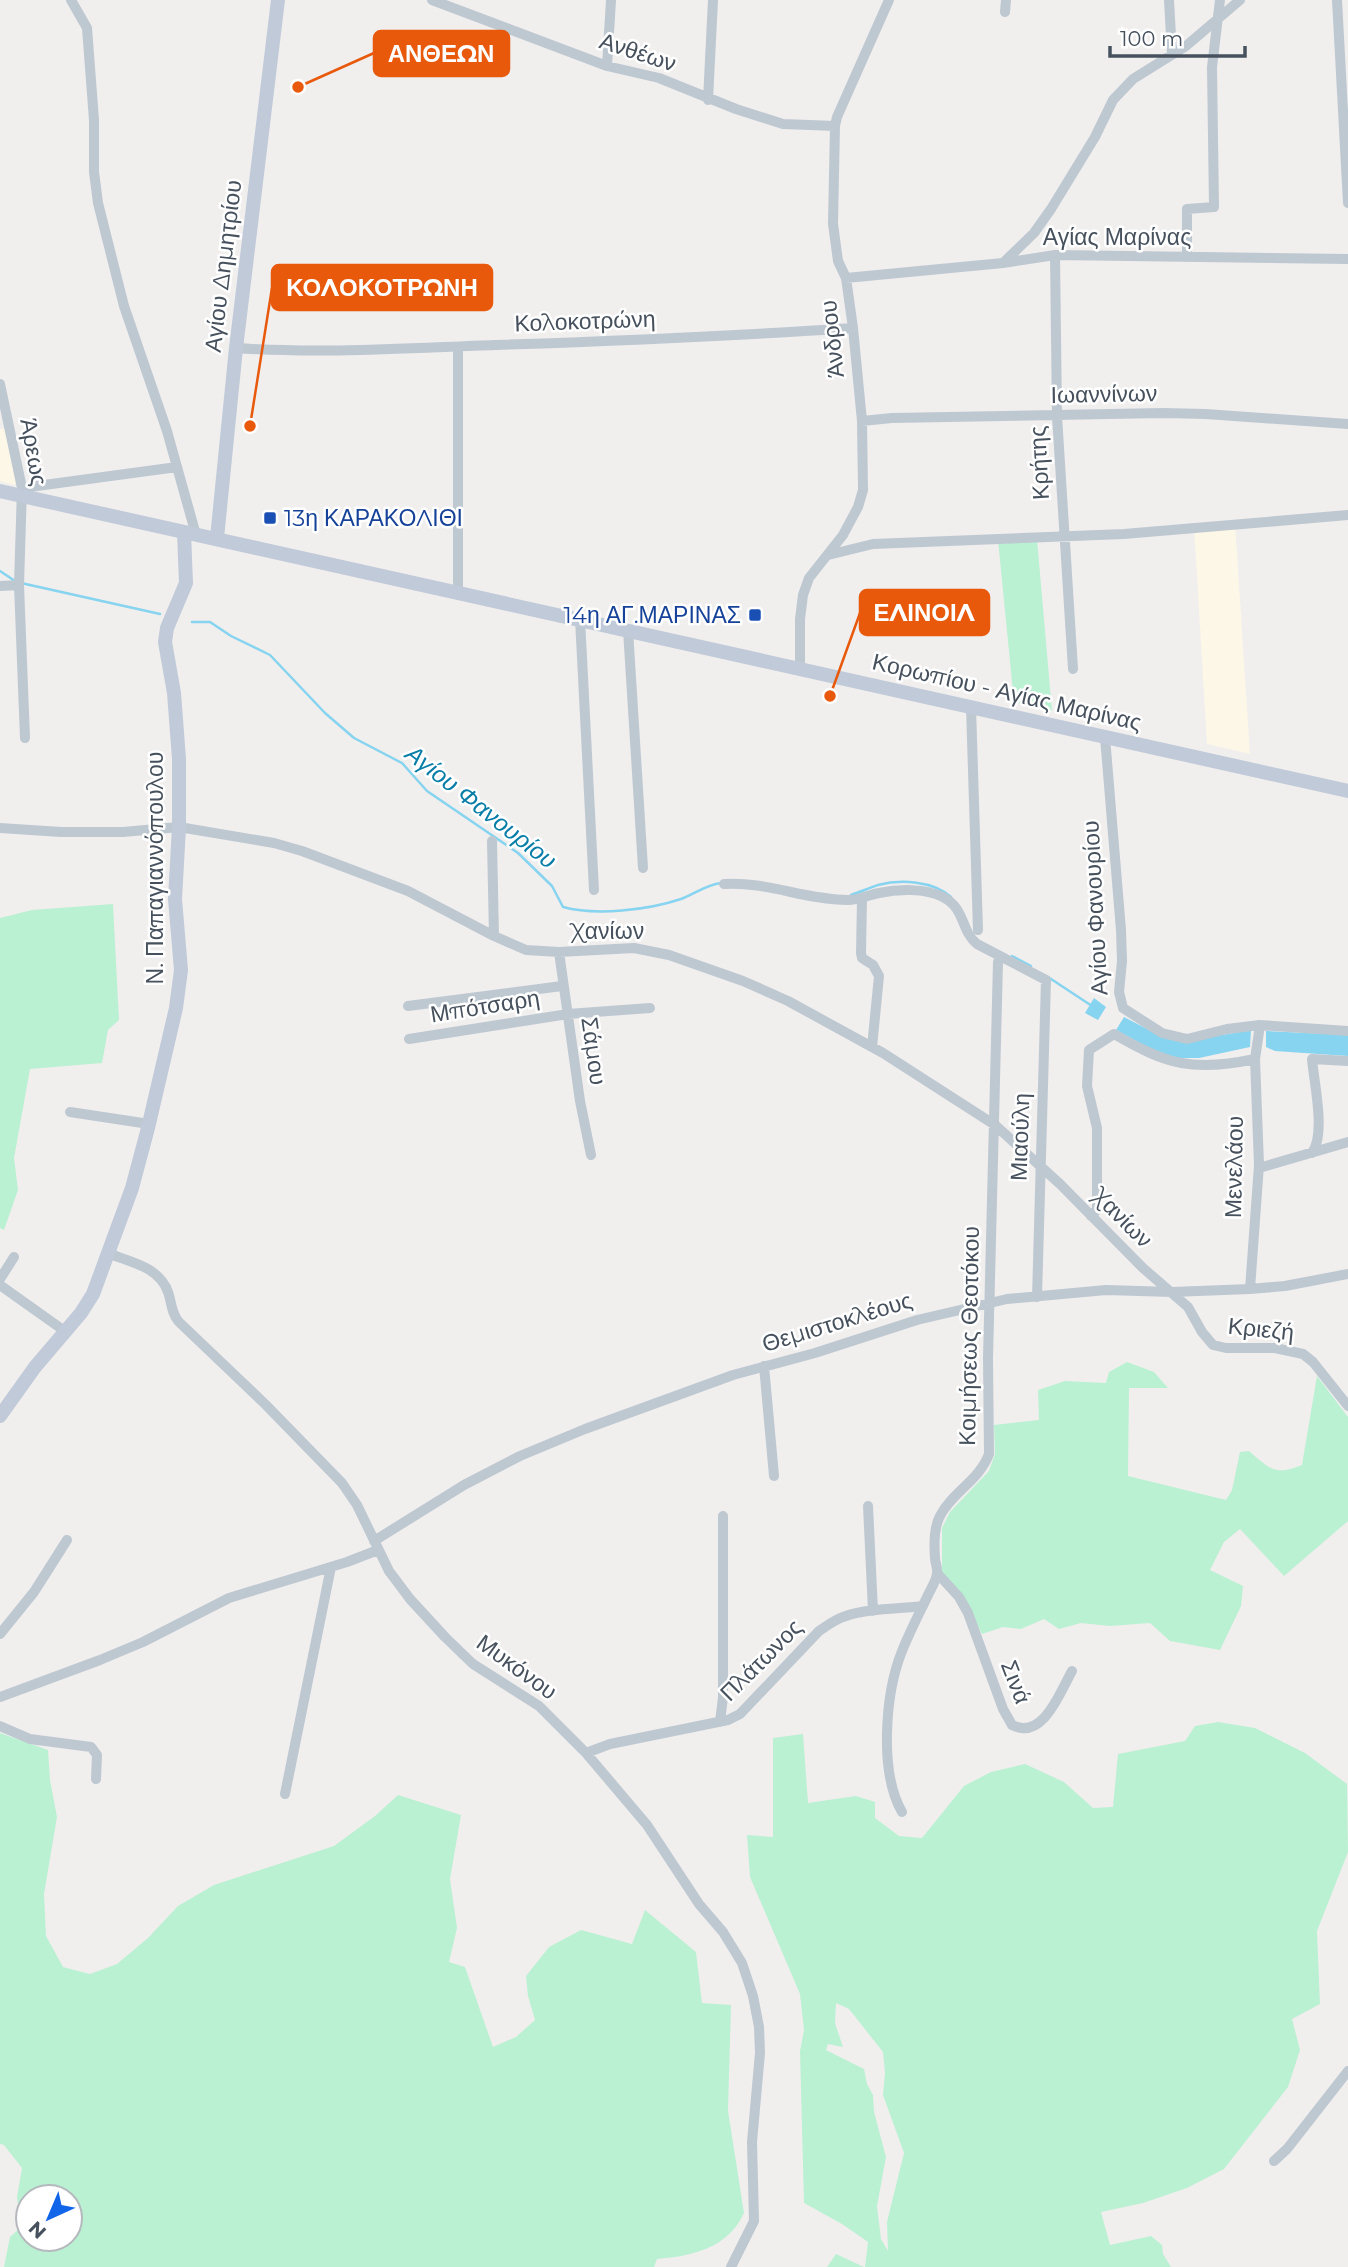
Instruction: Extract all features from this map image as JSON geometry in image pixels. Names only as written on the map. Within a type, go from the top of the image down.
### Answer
[{"type":"street","points":[[71,0],[87,28],[98,203],[124,306],[167,431],[190,534]]},
{"type":"street","name":"Αγίου Δημητρίου","points":[[217,538],[236,348],[278,0]]},
{"type":"street","name":"Ανθέων","points":[[432,0],[607,66],[659,79],[708,100],[783,124],[835,126]]},
{"type":"street","points":[[607,66],[611,0]]},
{"type":"street","points":[[708,100],[713,0]]},
{"type":"street","name":"Άνδρου","points":[[800,669],[800,619],[803,595],[809,578],[843,535],[863,491],[862,421],[853,328],[846,278],[838,261],[833,224],[835,126],[888,0]]},
{"type":"street","points":[[1005,12],[1006,0]]},
{"type":"street","points":[[1169,0],[1172,54]]},
{"type":"street","points":[[1187,257],[1187,209],[1214,207],[1212,67],[1220,0]]},
{"type":"street","points":[[1003,263],[1034,233],[1051,209],[1095,137],[1113,100],[1133,79],[1186,46],[1240,0]]},
{"type":"street","points":[[1338,0],[1348,202]]},
{"type":"street","name":"Αγίας Μαρίνας","points":[[846,278],[1003,263],[1055,255],[1348,258]]},
{"type":"street","name":"Κρήτης","points":[[1055,255],[1057,416],[1073,669]]},
{"type":"street","name":"Κολοκοτρώνη","points":[[236,348],[286,352],[725,336],[853,328]]},
{"type":"street","points":[[458,346],[458,592]]},
{"type":"street","name":"Άρεως","points":[[0,384],[22,492],[19,580],[25,738]]},
{"type":"street","name":"Ιωαννίνων","points":[[862,421],[892,418],[1206,414],[1348,425]]},
{"type":"street","points":[[22,492],[177,467]]},
{"type":"street","name":"Κορωπίου - Αγίας Μαρίνας","points":[[0,491],[22,492],[190,534],[1348,791]]},
{"type":"street","points":[[828,555],[873,544],[1064,537],[1348,515]]},
{"type":"street","name":"Ν. Παπαγιαννόπουλου","points":[[0,1416],[93,1294],[110,1254],[132,1188],[176,1008],[181,970],[175,899],[179,827],[178,723],[165,642],[167,628],[186,583],[190,534]]},
{"type":"street","points":[[0,586],[19,580]]},
{"type":"street","points":[[580,619],[594,890]]},
{"type":"street","points":[[628,630],[643,869]]},
{"type":"street","points":[[971,707],[978,930]]},
{"type":"street","name":"Αγίου Φανουρίου","points":[[1105,737],[1121,930],[1119,992],[1123,1009],[1162,1033],[1179,1038],[1193,1039],[1227,1029],[1348,1031]]},
{"type":"street","name":"Χανίων","points":[[0,828],[123,832],[179,827],[274,843],[408,891],[526,950],[559,952],[634,948],[669,955],[752,985],[872,1047],[995,1125],[1143,1268],[1172,1292]]},
{"type":"street","points":[[492,841],[494,936]]},
{"type":"street","points":[[724,884],[752,884],[801,895],[846,900],[862,899],[877,893],[911,890],[927,892],[942,897],[960,912],[971,939],[1000,956]]},
{"type":"street","points":[[862,899],[862,958],[877,970],[879,976],[872,1047]]},
{"type":"street","name":"Σάμου","points":[[559,952],[562,986],[591,1155]]},
{"type":"street","name":"Μιαούλη","points":[[1000,956],[1046,980],[1037,1297]]},
{"type":"street","name":"Κοιμήσεως Θεοτόκου","points":[[902,1812],[891,1786],[888,1719],[893,1681],[902,1652],[938,1574],[934,1555],[938,1519],[945,1507],[975,1478],[989,1454],[990,1303],[1000,956]]},
{"type":"street","points":[[408,1006],[562,986]]},
{"type":"street","name":"Μπότσαρη","points":[[409,1038],[568,1014],[650,1007]]},
{"type":"street","name":"Μενελάου","points":[[1250,1289],[1259,1168],[1255,1059],[1260,1028]]},
{"type":"street","points":[[1091,1216],[1097,1210],[1099,1191],[1096,1168],[1097,1128],[1087,1086],[1089,1050],[1114,1034],[1150,1054],[1173,1062],[1193,1065],[1238,1063],[1255,1059]]},
{"type":"street","points":[[1312,1153],[1317,1146],[1319,1127],[1312,1059],[1348,1060]]},
{"type":"street","points":[[70,1112],[149,1124]]},
{"type":"street","points":[[1259,1168],[1348,1142]]},
{"type":"street","name":"Μυκόνου","points":[[110,1254],[140,1264],[158,1275],[167,1290],[174,1316],[342,1483],[357,1504],[389,1571],[410,1599],[459,1651],[502,1684],[539,1706],[586,1753],[647,1825],[698,1904],[723,1932],[741,1963],[753,1996],[759,2027],[760,2053],[752,2132],[754,2221],[731,2267]]},
{"type":"street","points":[[0,1279],[14,1257]]},
{"type":"street","name":"Θεμιστοκλέους","points":[[0,1697],[100,1660],[229,1598],[331,1567],[376,1546],[442,1497],[520,1456],[627,1412],[764,1366],[917,1320],[1006,1299],[1106,1290],[1172,1292],[1250,1289],[1285,1286],[1348,1274]]},
{"type":"street","points":[[0,1285],[66,1332]]},
{"type":"street","name":"Κριεζή","points":[[1172,1292],[1188,1307],[1213,1345],[1226,1348],[1275,1348],[1303,1354],[1313,1362],[1348,1406]]},
{"type":"street","points":[[764,1366],[774,1476]]},
{"type":"street","points":[[868,1506],[873,1611]]},
{"type":"street","points":[[720,1722],[723,1697],[723,1516]]},
{"type":"street","points":[[0,1634],[34,1592],[67,1540]]},
{"type":"street","points":[[285,1794],[331,1567]]},
{"type":"street","name":"Σινά","points":[[938,1574],[968,1613],[1003,1709],[1012,1725],[1023,1729],[1044,1719],[1072,1671]]},
{"type":"street","name":"Πλάτωνος","points":[[586,1753],[610,1744],[720,1722],[740,1714],[819,1631],[844,1616],[923,1606]]},
{"type":"street","points":[[723,1697],[730,1711],[740,1714]]},
{"type":"street","points":[[0,1726],[30,1739],[91,1747],[97,1755],[96,1779]]},
{"type":"street","points":[[1274,2161],[1287,2149],[1348,2071]]},
{"type":"shaded area","points":[[6,428],[17,482],[14,485],[0,481],[0,429]]},
{"type":"shaded area","points":[[1235,523],[1250,754],[1207,744],[1194,526]]},
{"type":"green space","points":[[1037,539],[1052,711],[1014,702],[998,540]]},
{"type":"green space","points":[[113,904],[119,1020],[108,1030],[102,1063],[30,1069],[14,1158],[18,1190],[4,1230],[0,1228],[0,918],[32,910]]},
{"type":"green space","points":[[1127,1362],[1154,1372],[1168,1388],[1129,1388],[1128,1476],[1226,1500],[1232,1490],[1240,1452],[1249,1451],[1273,1469],[1285,1470],[1302,1465],[1317,1376],[1348,1417],[1348,1521],[1284,1576],[1240,1529],[1224,1542],[1210,1570],[1243,1586],[1241,1606],[1220,1650],[1170,1641],[1150,1623],[1110,1626],[1081,1623],[1059,1629],[1044,1619],[1021,1629],[1003,1627],[982,1634],[958,1589],[942,1574],[942,1528],[950,1512],[989,1471],[995,1454],[994,1425],[1039,1420],[1038,1390],[1065,1381],[1106,1383],[1109,1372]]},
{"type":"green space","points":[[1218,1722],[1255,1728],[1305,1753],[1347,1784],[1348,1852],[1317,1931],[1320,2004],[1292,2019],[1300,2050],[1288,2087],[1224,2169],[1187,2188],[1143,2203],[1101,2212],[1110,2245],[1151,2236],[1162,2245],[1163,2254],[1171,2267],[865,2267],[868,2242],[804,2203],[800,2051],[804,2030],[800,1994],[750,1877],[747,1835],[773,1837],[773,1738],[803,1734],[808,1803],[856,1796],[875,1802],[875,1818],[899,1836],[922,1838],[964,1786],[991,1772],[1025,1764],[1064,1782],[1093,1808],[1113,1807],[1118,1754],[1185,1741],[1195,1726]],"holes":[[[836,2003],[849,2009],[883,2052],[883,2095],[904,2153],[887,2222],[888,2251],[881,2239],[877,2206],[886,2157],[874,2112],[873,2095],[864,2069],[826,2050],[828,2044],[843,2047],[835,2023]]]},
{"type":"green space","points":[[0,1733],[48,1750],[57,1817],[44,1894],[46,1936],[63,1967],[90,1974],[117,1964],[148,1938],[178,1906],[214,1885],[334,1846],[398,1795],[461,1815],[450,1879],[457,1928],[449,1962],[465,1967],[493,2047],[516,2037],[535,2020],[526,1976],[549,1947],[581,1930],[632,1944],[645,1910],[696,1952],[702,2003],[731,2005],[728,2111],[744,2213],[729,2235],[719,2242],[696,2252],[657,2259],[654,2267],[4,2267],[10,2237],[14,2233],[14,2253],[84,2253],[84,2183],[19,2183],[22,2168],[4,2145],[0,2144]]},
{"type":"green space","points":[[836,2254],[864,2267],[827,2267]]},
{"type":"water","points":[[1094,998],[1106,1007],[1098,1020],[1085,1013]]},
{"type":"water","points":[[1124,1017],[1155,1033],[1222,1035],[1251,1030],[1250,1047],[1199,1058],[1167,1058],[1116,1030]]},
{"type":"water","points":[[1266,1031],[1348,1035],[1348,1056],[1275,1051],[1266,1047]]},
{"type":"waterway","name":"Αγίου Φανουρίου","points":[[0,571],[15,581]]},
{"type":"waterway","name":"Αγίου Φανουρίου","points":[[21,583],[160,614]]},
{"type":"waterway","name":"Αγίου Φανουρίου","points":[[192,622],[210,622],[231,636],[270,655],[325,713],[354,738],[402,763],[427,791],[518,853],[552,886],[563,907],[591,911],[638,909],[681,899],[721,883]]},
{"type":"waterway","name":"Αγίου Φανουρίου","points":[[851,895],[878,885],[906,882],[926,885],[951,897]]},
{"type":"waterway","name":"Αγίου Φανουρίου","points":[[1012,956],[1031,966]]},
{"type":"waterway","name":"Αγίου Φανουρίου","points":[[1048,977],[1092,1006]]},
{"type":"place","name":"ΑΝΘΕΩΝ","points":[[298,87]]},
{"type":"place","name":"ΚΟΛΟΚΟΤΡΩΝΗ","points":[[250,426]]},
{"type":"place","name":"13η ΚΑΡΑΚΟΛΙΘΙ","points":[[270,518]]},
{"type":"place","name":"14η ΑΓ.ΜΑΡΙΝΑΣ","points":[[755,615]]},
{"type":"place","name":"ΕΛΙΝΟΙΛ","points":[[830,696]]}]
